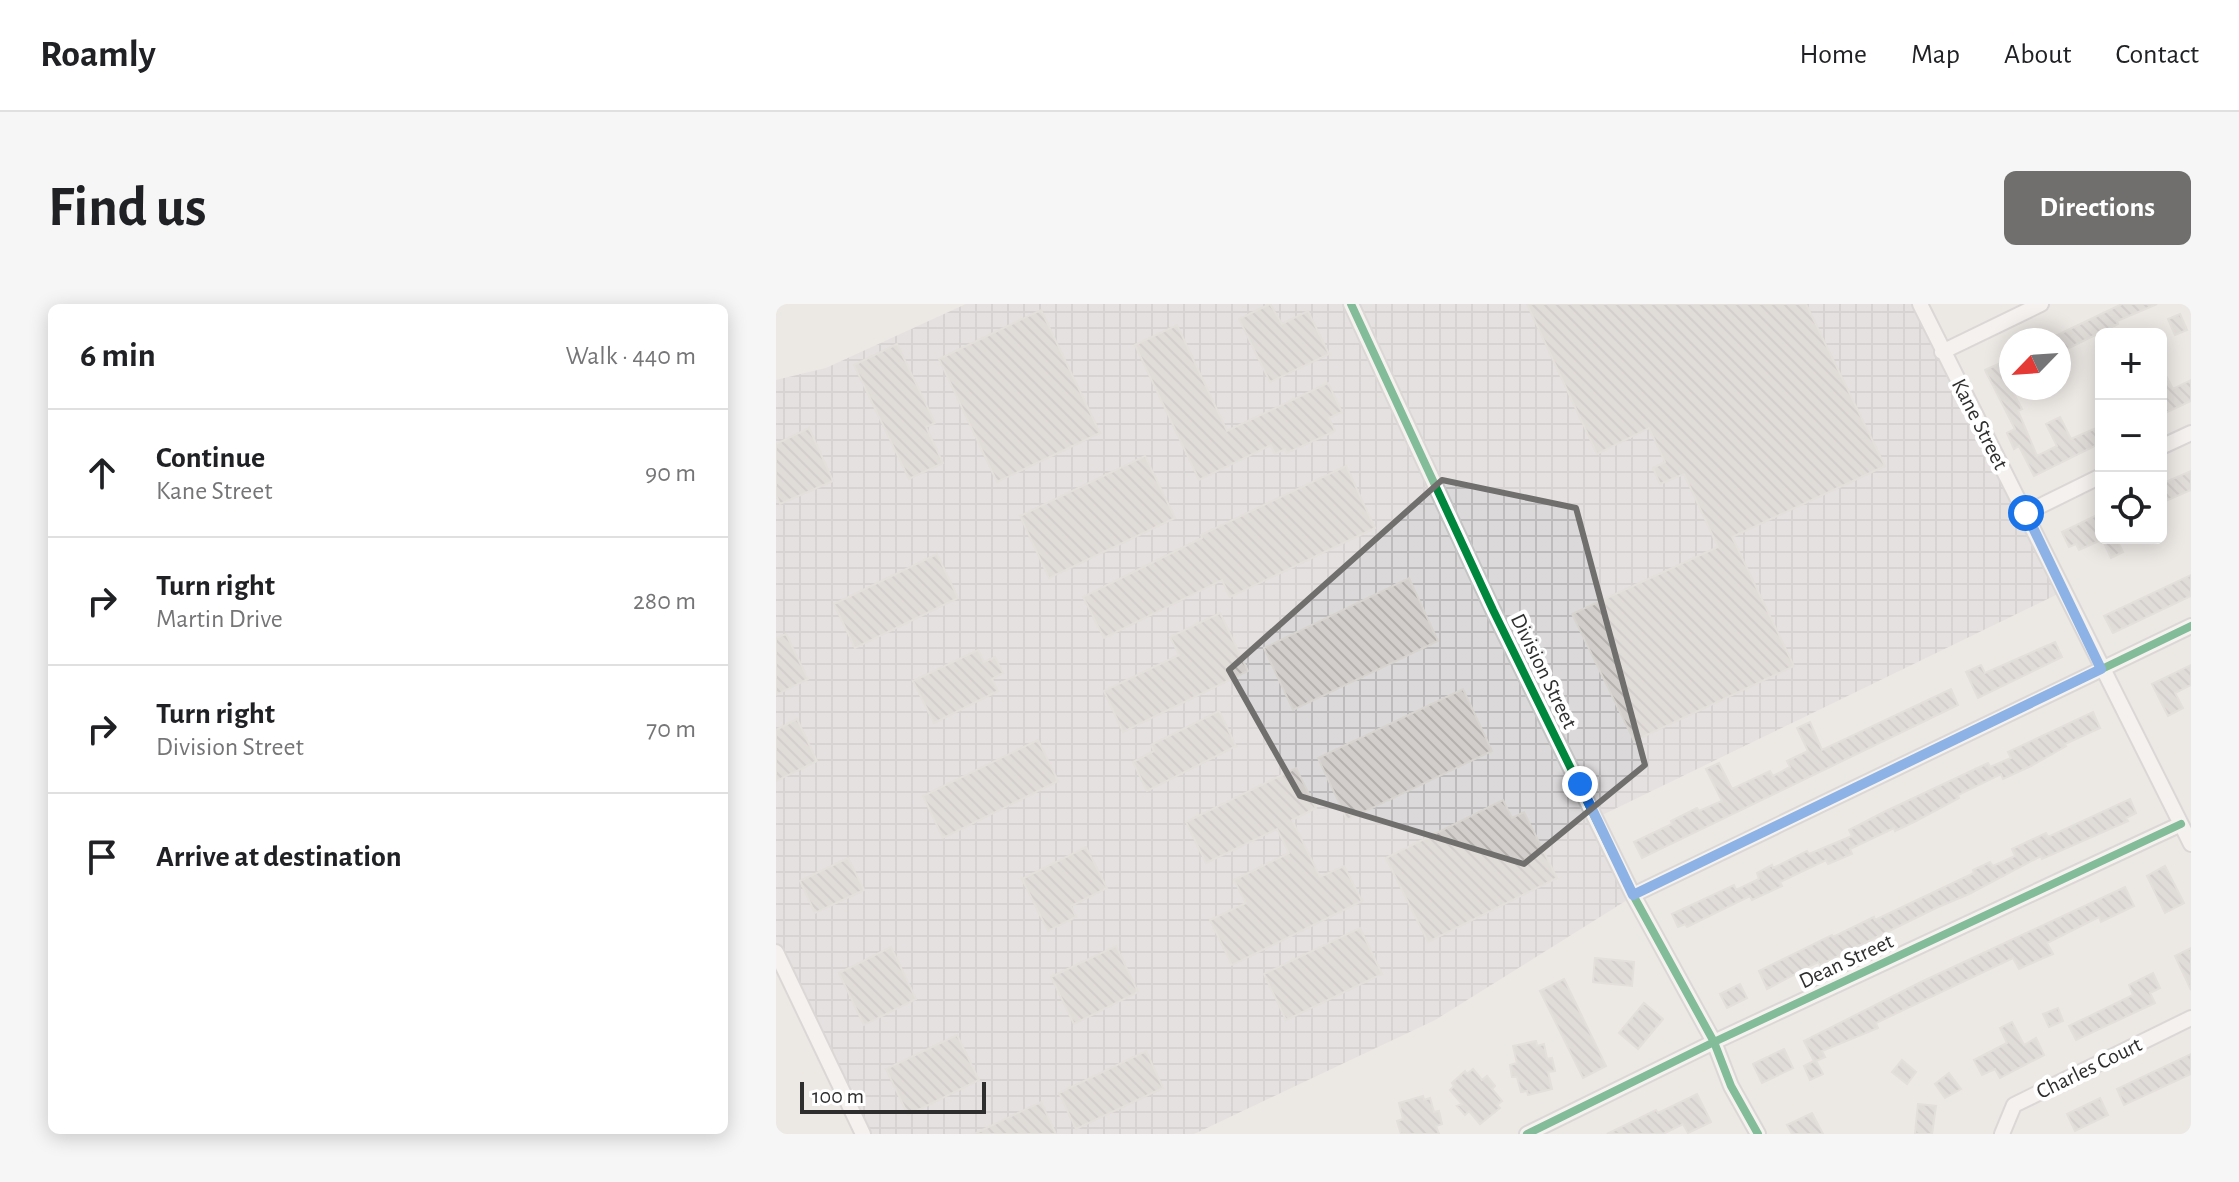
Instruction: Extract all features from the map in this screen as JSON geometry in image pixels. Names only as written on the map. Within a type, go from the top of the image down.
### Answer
[{"type":"street","name":"Division Street","points":[[1351,304],[1493,610],[1633,895],[1714,1042],[1731,1086],[1758,1134]]},
{"type":"street","name":"Kane Street","points":[[1920,304],[2191,844]]},
{"type":"street","points":[[1942,352],[2041,304]]},
{"type":"street","points":[[2167,444],[2191,433]]},
{"type":"street","points":[[2026,513],[2095,479]]},
{"type":"street","points":[[1633,895],[2191,626]]},
{"type":"street","name":"Dean Street","points":[[1527,1134],[1714,1042],[2181,824]]},
{"type":"street","points":[[776,952],[863,1134]]},
{"type":"street","name":"Charles Court","points":[[2002,1134],[2014,1105],[2191,1018]]},
{"type":"highlighted area","points":[[1442,480],[1576,508],[1645,765],[1524,864],[1300,796],[1229,670]]},
{"type":"shaded area","points":[[966,304],[1920,304],[2060,593],[1598,817],[1635,895],[1435,1020],[1194,1134],[867,1134],[776,946],[776,380],[826,368]]},
{"type":"building","points":[[1270,304],[1282,324],[1308,311],[1329,354],[1270,382],[1239,319]]},
{"type":"building","points":[[1527,304],[1806,304],[1885,466],[1732,537],[1794,666],[1634,741],[1572,614],[1718,547],[1684,474],[1660,484],[1653,468],[1665,462],[1649,428],[1597,454]]},
{"type":"building","points":[[2122,304],[2157,304],[2117,321],[2118,324],[2110,328],[2095,328],[2095,335],[2071,347],[2071,328]]},
{"type":"building","points":[[1041,310],[1100,433],[997,482],[939,359]]},
{"type":"building","points":[[2180,314],[2187,330],[2175,335],[2168,319]]},
{"type":"building","points":[[1177,325],[1227,431],[1328,383],[1342,412],[1329,418],[1335,431],[1287,453],[1285,449],[1275,454],[1271,445],[1199,480],[1135,345]]},
{"type":"building","points":[[897,344],[935,423],[926,427],[943,463],[909,479],[854,365]]},
{"type":"building","points":[[1999,364],[1999,398],[1985,370]]},
{"type":"building","points":[[2167,378],[2173,389],[2191,380],[2191,401],[2167,412]]},
{"type":"building","points":[[2000,400],[2017,400],[2022,409],[2018,411],[2037,456],[2057,446],[2046,424],[2060,417],[2071,439],[2095,429],[2095,446],[2034,476],[2019,446],[2014,449],[2007,433],[2015,429]]},
{"type":"building","points":[[809,428],[833,481],[780,504],[776,495],[776,444]]},
{"type":"building","points":[[1145,456],[1175,518],[1049,578],[1020,516]]},
{"type":"building","points":[[1346,466],[1375,528],[1230,597],[1222,580],[1104,638],[1083,597],[1202,538],[1201,535]]},
{"type":"building","points":[[2191,471],[2191,490],[2167,500],[2167,481]]},
{"type":"building","points":[[2095,516],[2095,543],[2079,550],[2076,544],[2069,547],[2062,532]]},
{"type":"building","points":[[2104,544],[2119,544],[2123,552],[2111,558]]},
{"type":"building","points":[[937,554],[958,598],[855,648],[834,604]]},
{"type":"building","points":[[2191,575],[2191,596],[2113,633],[2104,616]]},
{"type":"building","points":[[1409,578],[1438,641],[1293,710],[1264,648]]},
{"type":"building","points":[[1220,613],[1248,671],[1123,732],[1104,691],[1179,655],[1170,637]]},
{"type":"building","points":[[786,634],[808,679],[776,695],[776,638]]},
{"type":"building","points":[[2055,642],[2062,657],[1978,698],[1966,672],[1981,665],[1985,673]]},
{"type":"building","points":[[978,650],[984,662],[995,657],[1003,673],[992,679],[998,691],[934,723],[913,681]]},
{"type":"building","points":[[2191,665],[2191,685],[2175,693],[2183,708],[2168,716],[2152,684]]},
{"type":"building","points":[[1463,689],[1492,751],[1347,820],[1318,758]]},
{"type":"building","points":[[1951,689],[1958,705],[1642,858],[1634,842],[1697,808],[1699,811],[1722,801],[1706,769],[1719,763],[1732,789],[1770,771],[1773,776],[1790,767],[1787,761],[1808,751],[1797,728],[1810,722],[1822,750]]},
{"type":"building","points":[[1219,711],[1236,746],[1147,791],[1133,762],[1154,751],[1151,745]]},
{"type":"building","points":[[2093,712],[2100,728],[2065,744],[2031,766],[2003,779],[2001,774],[1914,822],[1850,849],[1852,854],[1828,864],[1826,860],[1780,882],[1782,886],[1752,900],[1750,896],[1687,927],[1685,924],[1678,927],[1672,914],[1734,885],[1736,890],[1759,879],[1757,873],[1772,865],[1773,868],[1807,851],[1809,854],[1852,836],[1849,830],[1988,763],[1990,767],[2011,758],[2008,752]]},
{"type":"building","points":[[797,719],[817,761],[776,781],[776,730]]},
{"type":"building","points":[[1038,740],[1058,781],[943,838],[923,796]]},
{"type":"building","points":[[1296,768],[1316,808],[1292,820],[1320,877],[1344,866],[1362,901],[1232,965],[1210,920],[1246,903],[1234,880],[1289,853],[1277,829],[1206,863],[1186,822]]},
{"type":"building","points":[[2130,799],[2136,813],[2126,818],[2128,821],[2042,859],[2041,856],[1969,894],[1820,965],[1818,962],[1767,989],[1759,971],[1832,935],[1874,917],[1875,920],[1974,873],[1973,870],[1990,862],[1993,866],[2015,856],[2012,849],[2046,833],[2048,837]]},
{"type":"building","points":[[1503,800],[1512,818],[1524,812],[1557,878],[1428,942],[1386,858]]},
{"type":"building","points":[[1086,847],[1107,888],[1071,906],[1076,917],[1048,931],[1022,879]]},
{"type":"building","points":[[848,858],[864,890],[815,913],[800,881]]},
{"type":"building","points":[[2165,866],[2184,903],[2165,913],[2147,876]]},
{"type":"building","points":[[2125,887],[2134,906],[2101,922],[2099,917],[2047,943],[2053,954],[2019,969],[2013,958],[1876,1023],[1878,1028],[1822,1051],[1825,1057],[1816,1061],[1823,1074],[1810,1080],[1804,1066],[1814,1061],[1804,1041],[1921,982]]},
{"type":"building","points":[[1360,928],[1382,974],[1286,1020],[1264,974]]},
{"type":"building","points":[[1116,946],[1138,992],[1074,1024],[1051,977]]},
{"type":"building","points":[[891,947],[916,999],[864,1025],[839,973]]},
{"type":"building","points":[[2191,948],[2191,990],[2175,956]]},
{"type":"building","points":[[1595,958],[1634,962],[1632,986],[1593,982]]},
{"type":"building","points":[[2153,973],[2160,988],[2150,993],[2155,1003],[2076,1040],[2069,1026],[2133,995],[2129,985]]},
{"type":"building","points":[[1564,979],[1606,1066],[1583,1078],[1540,991]]},
{"type":"building","points":[[1740,984],[1747,998],[1727,1008],[1720,994]]},
{"type":"building","points":[[1644,1003],[1663,1019],[1638,1049],[1619,1033]]},
{"type":"building","points":[[2058,1008],[2063,1021],[2049,1027],[2043,1014]]},
{"type":"building","points":[[2012,1022],[2024,1045],[2036,1038],[2044,1055],[2000,1078],[1995,1069],[1982,1075],[1974,1060],[2007,1043],[2000,1028]]},
{"type":"building","points":[[957,1035],[979,1080],[908,1115],[886,1069]]},
{"type":"building","points":[[1536,1041],[1537,1046],[1544,1044],[1547,1059],[1552,1058],[1555,1071],[1548,1072],[1552,1089],[1528,1095],[1527,1091],[1521,1092],[1517,1077],[1512,1077],[1510,1065],[1517,1063],[1513,1046]]},
{"type":"building","points":[[1784,1049],[1793,1068],[1762,1083],[1753,1064]]},
{"type":"building","points":[[1146,1051],[1163,1088],[1076,1129],[1059,1093]]},
{"type":"building","points":[[2191,1054],[2191,1074],[2124,1105],[2117,1089]]},
{"type":"building","points":[[1902,1060],[1916,1072],[1907,1084],[1892,1072]]},
{"type":"building","points":[[1473,1069],[1482,1080],[1487,1076],[1495,1086],[1492,1089],[1502,1101],[1497,1105],[1500,1108],[1480,1124],[1469,1111],[1465,1115],[1457,1106],[1462,1104],[1450,1090],[1454,1086],[1452,1083],[1465,1071],[1467,1074]]},
{"type":"building","points":[[1949,1073],[1961,1089],[1945,1098],[1935,1084]]},
{"type":"building","points":[[1697,1094],[1711,1122],[1688,1133],[1683,1124],[1663,1134],[1607,1134],[1656,1110],[1658,1113]]},
{"type":"building","points":[[1423,1096],[1424,1100],[1430,1098],[1434,1112],[1439,1111],[1442,1124],[1436,1126],[1439,1134],[1401,1134],[1397,1121],[1403,1119],[1399,1103]]},
{"type":"building","points":[[2100,1098],[2108,1115],[2075,1131],[2067,1114]]},
{"type":"building","points":[[1041,1102],[1056,1134],[974,1134]]},
{"type":"building","points":[[1918,1104],[1936,1106],[1932,1134],[1915,1134]]},
{"type":"building","points":[[1812,1113],[1823,1134],[1792,1134],[1787,1125]]},
{"type":"cycle path","points":[[1351,304],[1493,610],[1633,895],[1714,1042],[1731,1086],[1758,1134]]},
{"type":"cycle path","points":[[1633,895],[2191,626]]},
{"type":"cycle path","points":[[1527,1134],[1714,1042],[2181,824]]},
{"type":"route","points":[[1580,784],[1633,895],[2101,669],[2026,513]]}]
